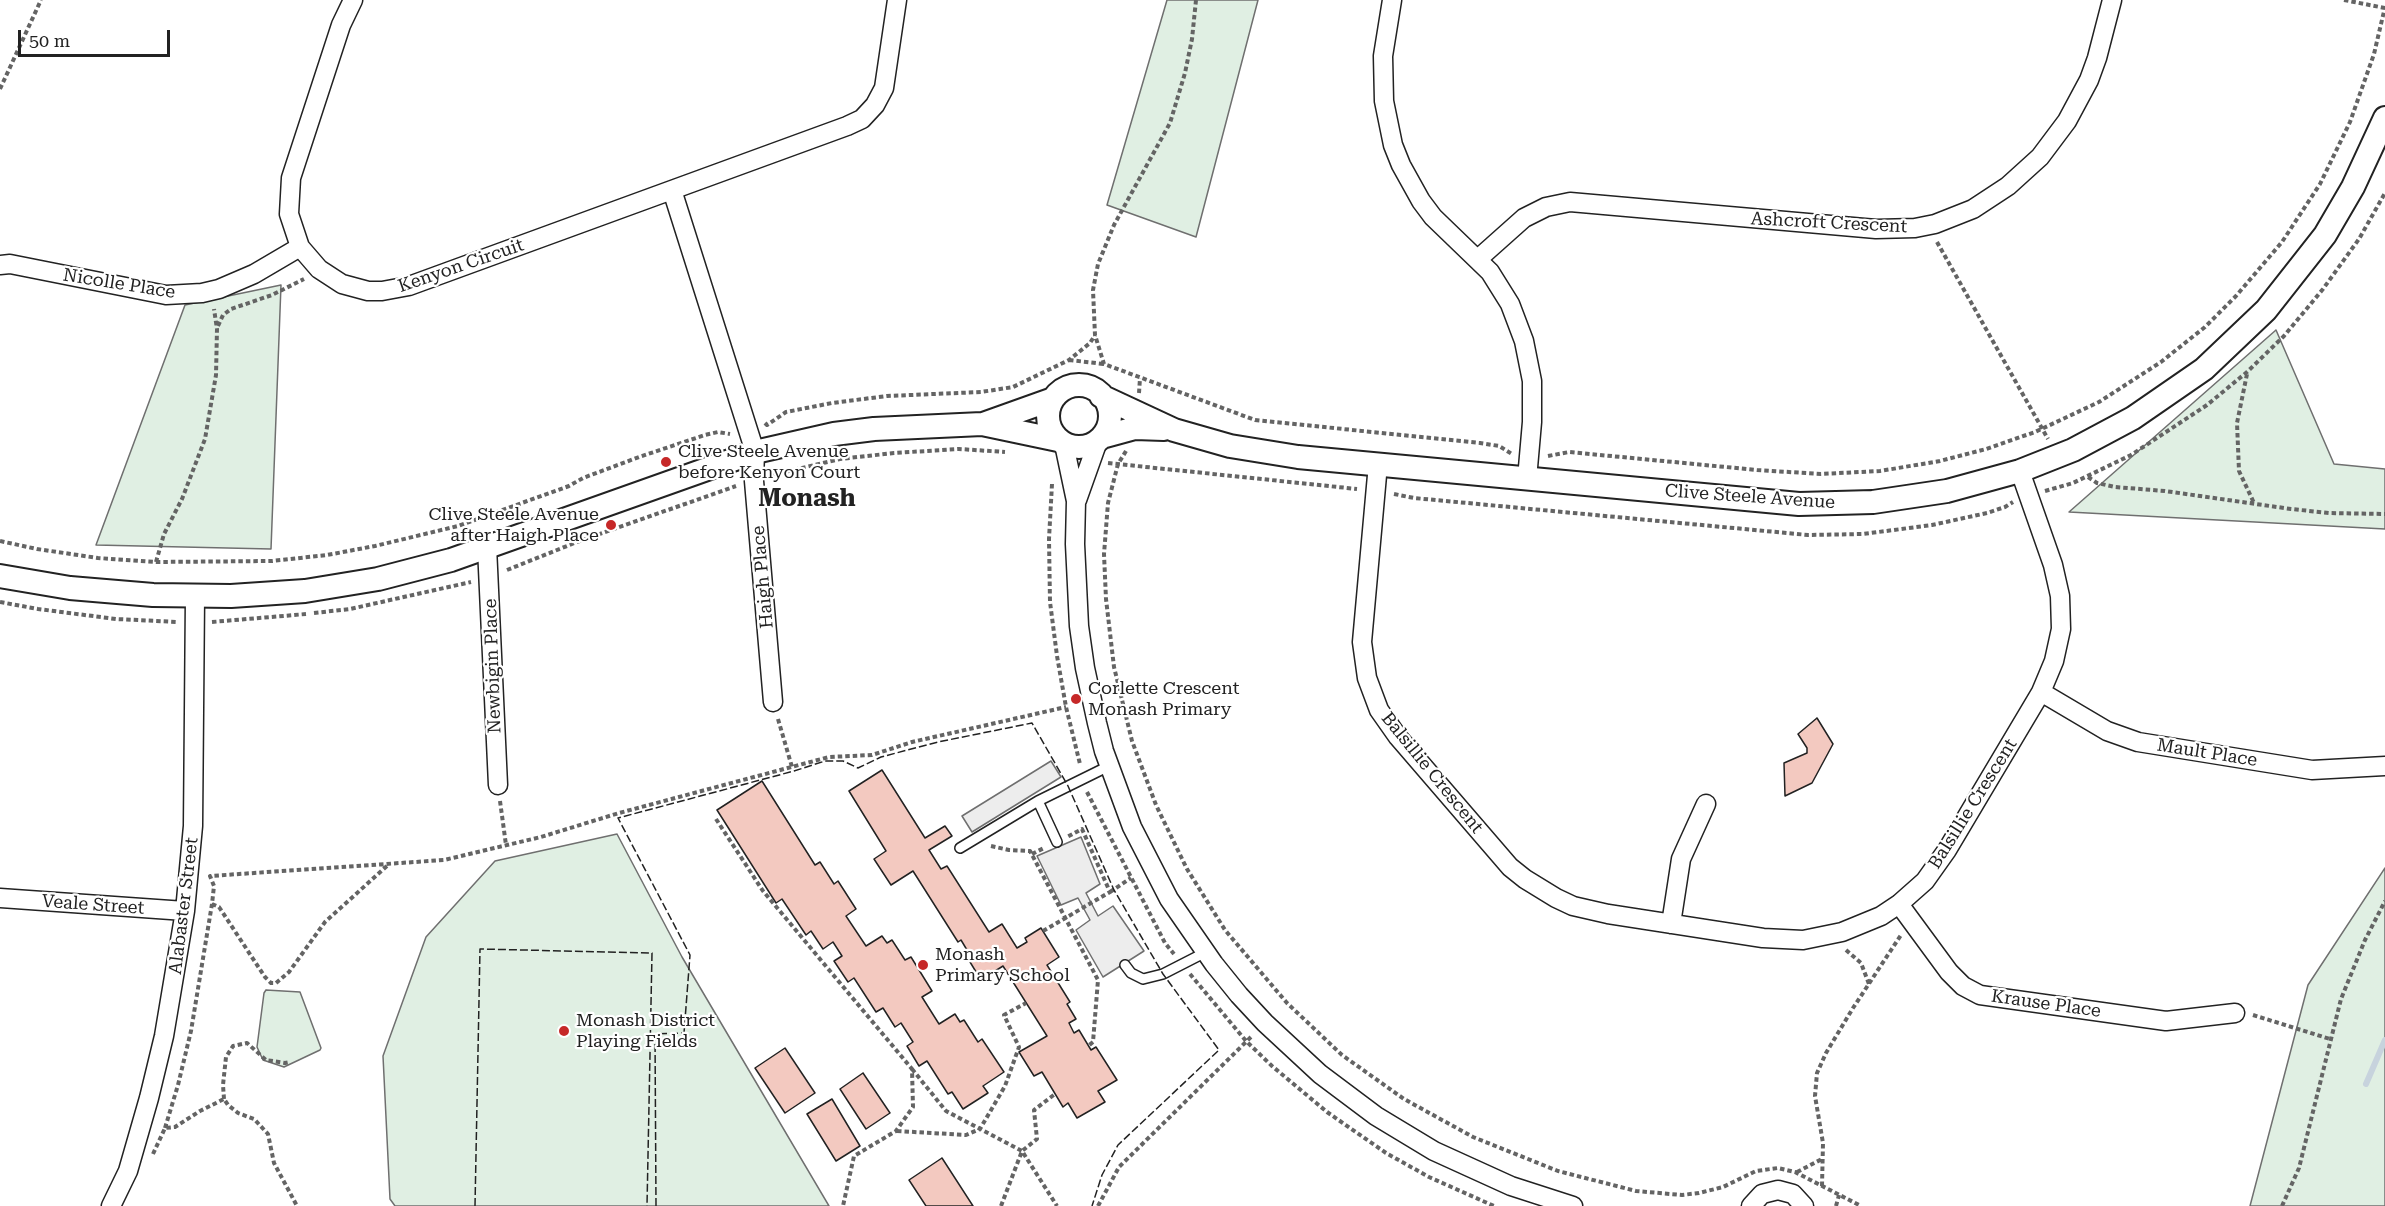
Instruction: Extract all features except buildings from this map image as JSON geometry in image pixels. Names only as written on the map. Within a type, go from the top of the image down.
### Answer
[{"type":"street","name":"Kenyon Circuit","points":[[353,0],[341,26],[291,178],[290,214],[300,247],[319,269],[342,284],[368,291],[409,286],[847,126],[862,118],[875,105],[884,88],[897,0]]},
{"type":"street","points":[[1392,0],[1383,56],[1384,101],[1393,145],[1421,201],[1433,217],[1478,258],[1490,272],[1510,304],[1524,340],[1532,381],[1532,422],[1527,478]]},
{"type":"street","name":"Ashcroft Crescent","points":[[1478,258],[1524,218],[1546,207],[1570,202],[1876,229],[1915,228],[1973,209],[2008,186],[2040,157],[2067,120],[2089,80],[2112,0]]},
{"type":"street","name":"Clive Steele Avenue","points":[[1101,396],[1174,430],[1230,446],[1262,452],[1799,504],[1873,502],[1947,491],[2020,471],[2073,450],[2133,418],[2204,369],[2266,310],[2325,235],[2353,187],[2385,118]]},
{"type":"street","points":[[672,190],[755,452]]},
{"type":"street","name":"Nicolle Place","points":[[0,264],[10,264],[166,295],[202,293],[219,289],[254,274],[300,247]]},
{"type":"street","points":[[982,424],[1053,399],[1067,388],[1086,386],[1101,396],[1109,411],[1109,420],[1076,501]]},
{"type":"street","points":[[1053,399],[1047,416],[1052,433],[1061,442],[1076,501],[1075,544],[1079,626],[1085,668],[1109,766],[1132,827],[1164,888],[1206,952],[1239,995],[1265,1023],[1320,1074],[1376,1116],[1434,1151],[1511,1186],[1573,1206]]},
{"type":"street","points":[[0,576],[70,588],[153,596],[231,596],[316,589],[378,579],[451,560],[755,452],[834,434],[874,429],[982,424],[1085,447],[1100,439]]},
{"type":"street","name":"Clive Steele Avenue","points":[[1100,439],[1135,428],[1174,430]]},
{"type":"street","name":"Haigh Place","points":[[755,452],[754,481],[773,702]]},
{"type":"street","name":"Balsillie Crescent","points":[[1378,464],[1362,642],[1367,678],[1379,710],[1398,737],[1510,867],[1525,879],[1573,906],[1608,914],[1763,938],[1803,940],[1842,932],[1881,916],[1899,904],[1925,880],[1947,850],[2041,692],[2054,661],[2061,629],[2061,596],[2053,565],[2020,471]]},
{"type":"street","name":"Newbigin Place","points":[[488,547],[498,785]]},
{"type":"street","name":"Alabaster Street","points":[[111,1206],[122,1186],[132,1156],[161,1052],[179,958],[193,826],[195,596]]},
{"type":"street","name":"Mault Place","points":[[2041,692],[2107,731],[2138,742],[2312,771],[2385,766]]},
{"type":"street","points":[[1671,924],[1681,859],[1706,804]]},
{"type":"street","name":"Veale Street","points":[[0,898],[185,912]]},
{"type":"street","name":"Krause Place","points":[[1899,904],[1949,972],[1963,986],[1980,994],[2166,1021],[2235,1013]]},
{"type":"street","points":[[1733,1206],[1753,1203],[1769,1191],[1778,1190],[1793,1194],[1806,1204]]},
{"type":"lane","points":[[960,848],[1038,801],[1109,766]]},
{"type":"lane","points":[[1038,801],[1057,842]]},
{"type":"lane","points":[[1125,964],[1131,973],[1143,979],[1163,974],[1206,952]]},
{"type":"path","points":[[0,89],[41,0]]},
{"type":"path","points":[[1104,364],[1095,335],[1093,290],[1098,264],[1114,225],[1170,123],[1185,73],[1196,0]]},
{"type":"path","points":[[1544,451],[1549,457],[1557,453],[1569,452],[1757,470],[1821,474],[1854,473],[1910,467],[1986,449],[2043,429],[2099,402],[2161,362],[2205,327],[2259,270],[2302,213],[2335,156],[2364,85],[2385,8],[2344,0]]},
{"type":"path","points":[[1928,225],[2043,429]]},
{"type":"path","points":[[217,327],[223,315],[231,309],[272,295],[310,276]]},
{"type":"path","points":[[761,419],[767,425],[786,412],[865,399],[981,392],[1006,388],[1069,360],[1090,343],[1095,335]]},
{"type":"path","points":[[1069,360],[1104,364],[1255,420],[1480,443],[1499,446],[1513,455]]},
{"type":"path","points":[[2247,372],[2237,423],[2239,471],[2255,503]]},
{"type":"path","points":[[0,541],[98,558],[156,562],[272,561],[327,555],[375,546],[458,525],[569,486],[583,478],[639,457],[718,432],[732,434]]},
{"type":"path","points":[[771,476],[840,459],[894,453],[959,450],[1011,452]]},
{"type":"path","points":[[1362,496],[1360,489],[1118,464],[1108,503],[1104,554],[1111,645],[1124,713],[1141,767],[1171,840],[1205,899],[1241,951],[1287,1003],[1342,1055],[1404,1099],[1473,1137],[1558,1171],[1636,1191],[1682,1195],[1699,1193],[1723,1186],[1764,1168],[1778,1168],[1796,1172],[1861,1206]]},
{"type":"path","points":[[2088,477],[2097,483],[2115,487],[2165,490],[2330,513],[2385,514]]},
{"type":"path","points":[[1052,482],[1049,539],[1050,602],[1066,707],[1083,777],[1088,796],[1166,944],[1246,1041],[1290,1082],[1369,1142],[1429,1177],[1494,1206]]},
{"type":"path","points":[[503,572],[577,542],[732,487]]},
{"type":"path","points":[[1388,491],[1399,496],[1414,498],[1808,535],[1863,534],[1941,524],[1988,513],[2006,507],[2017,499]]},
{"type":"path","points":[[2043,491],[2043,497]]},
{"type":"path","points":[[0,602],[116,619],[177,622]]},
{"type":"path","points":[[773,702],[792,767]]},
{"type":"path","points":[[132,1156],[145,1157],[153,1154],[165,1128],[191,1031],[212,904],[214,886],[210,876],[444,860],[829,757],[872,755],[912,742],[1066,707]]},
{"type":"path","points":[[498,785],[506,845]]},
{"type":"path","points":[[716,819],[763,891],[946,1111],[1022,1151],[1058,1206]]},
{"type":"path","points":[[1057,842],[1082,829],[1110,892]]},
{"type":"path","points":[[983,834],[989,845],[1009,850],[1029,851],[1098,980],[1093,1042],[1088,1046]]},
{"type":"path","points":[[212,904],[219,907],[265,977],[271,983],[276,983],[289,972],[325,922],[388,865]]},
{"type":"path","points":[[1043,931],[1131,878]]},
{"type":"path","points":[[2282,1206],[2299,1168],[2330,1038],[2347,981],[2385,901]]},
{"type":"path","points":[[1822,1186],[1823,1143],[1815,1096],[1817,1073],[1826,1053],[1911,921]]},
{"type":"path","points":[[1838,945],[1861,963],[1869,984]]},
{"type":"path","points":[[896,1131],[966,1136],[980,1129],[1005,1086],[1018,1047],[1004,1016],[1026,1003]]},
{"type":"path","points":[[1098,1206],[1119,1167],[1287,1003]]},
{"type":"path","points":[[2235,1013],[2260,1016],[2330,1038]]},
{"type":"path","points":[[290,1062],[266,1060],[247,1043],[233,1046],[226,1057],[223,1085],[224,1099],[238,1113],[254,1119],[268,1134],[274,1163],[297,1206]]},
{"type":"path","points":[[843,1206],[854,1156],[896,1131],[913,1107],[912,1069]]},
{"type":"path","points":[[1001,1206],[1022,1151],[1037,1139],[1034,1110],[1055,1094]]},
{"type":"path","points":[[165,1128],[175,1127],[224,1099]]},
{"type":"path","points":[[1796,1172],[1822,1159]]},
{"type":"path","points":[[1836,1206],[1839,1195]]},
{"type":"green space","points":[[1167,0],[1258,0],[1196,237],[1107,205]]},
{"type":"green space","points":[[281,285],[271,549],[96,545],[185,305]]},
{"type":"green space","points":[[2276,330],[2334,464],[2385,469],[2385,529],[2069,512]]},
{"type":"green space","points":[[617,834],[682,957],[829,1206],[395,1206],[390,1199],[383,1056],[426,937],[495,861]]},
{"type":"green space","points":[[2385,868],[2385,1206],[2250,1206],[2308,985]]},
{"type":"green space","points":[[266,990],[300,992],[320,1050],[284,1067],[263,1060],[257,1047]]},
{"type":"shaded area","points":[[1051,761],[1061,777],[972,832],[962,816]]},
{"type":"shaded area","points":[[1081,837],[1100,884],[1086,893],[1098,916],[1113,906],[1144,951],[1103,977],[1076,930],[1090,920],[1078,898],[1061,905],[1037,856]]},
{"type":"waterway","points":[[2366,1084],[2385,1040]]},
{"type":"fence","points":[[656,1206],[655,1034],[684,1033],[690,955],[618,818],[825,761],[843,761],[858,768],[881,757],[938,742],[1032,723],[1068,786],[1114,890],[1163,974],[1219,1050],[1118,1145],[1102,1175],[1092,1206]]},
{"type":"fence","points":[[475,1206],[480,949],[652,953],[647,1206]]},
{"type":"place","name":"Clive Steele Avenue before Kenyon Court","points":[[666,462]]},
{"type":"place","name":"Clive Steele Avenue after Haigh Place","points":[[611,525]]},
{"type":"place","name":"Corlette Crescent Monash Primary","points":[[1076,699]]},
{"type":"place","name":"Monash Primary School","points":[[923,965]]},
{"type":"place","name":"Monash District Playing Fields","points":[[564,1031]]},
{"type":"district","name":"Monash","points":[[807,499]]}]
